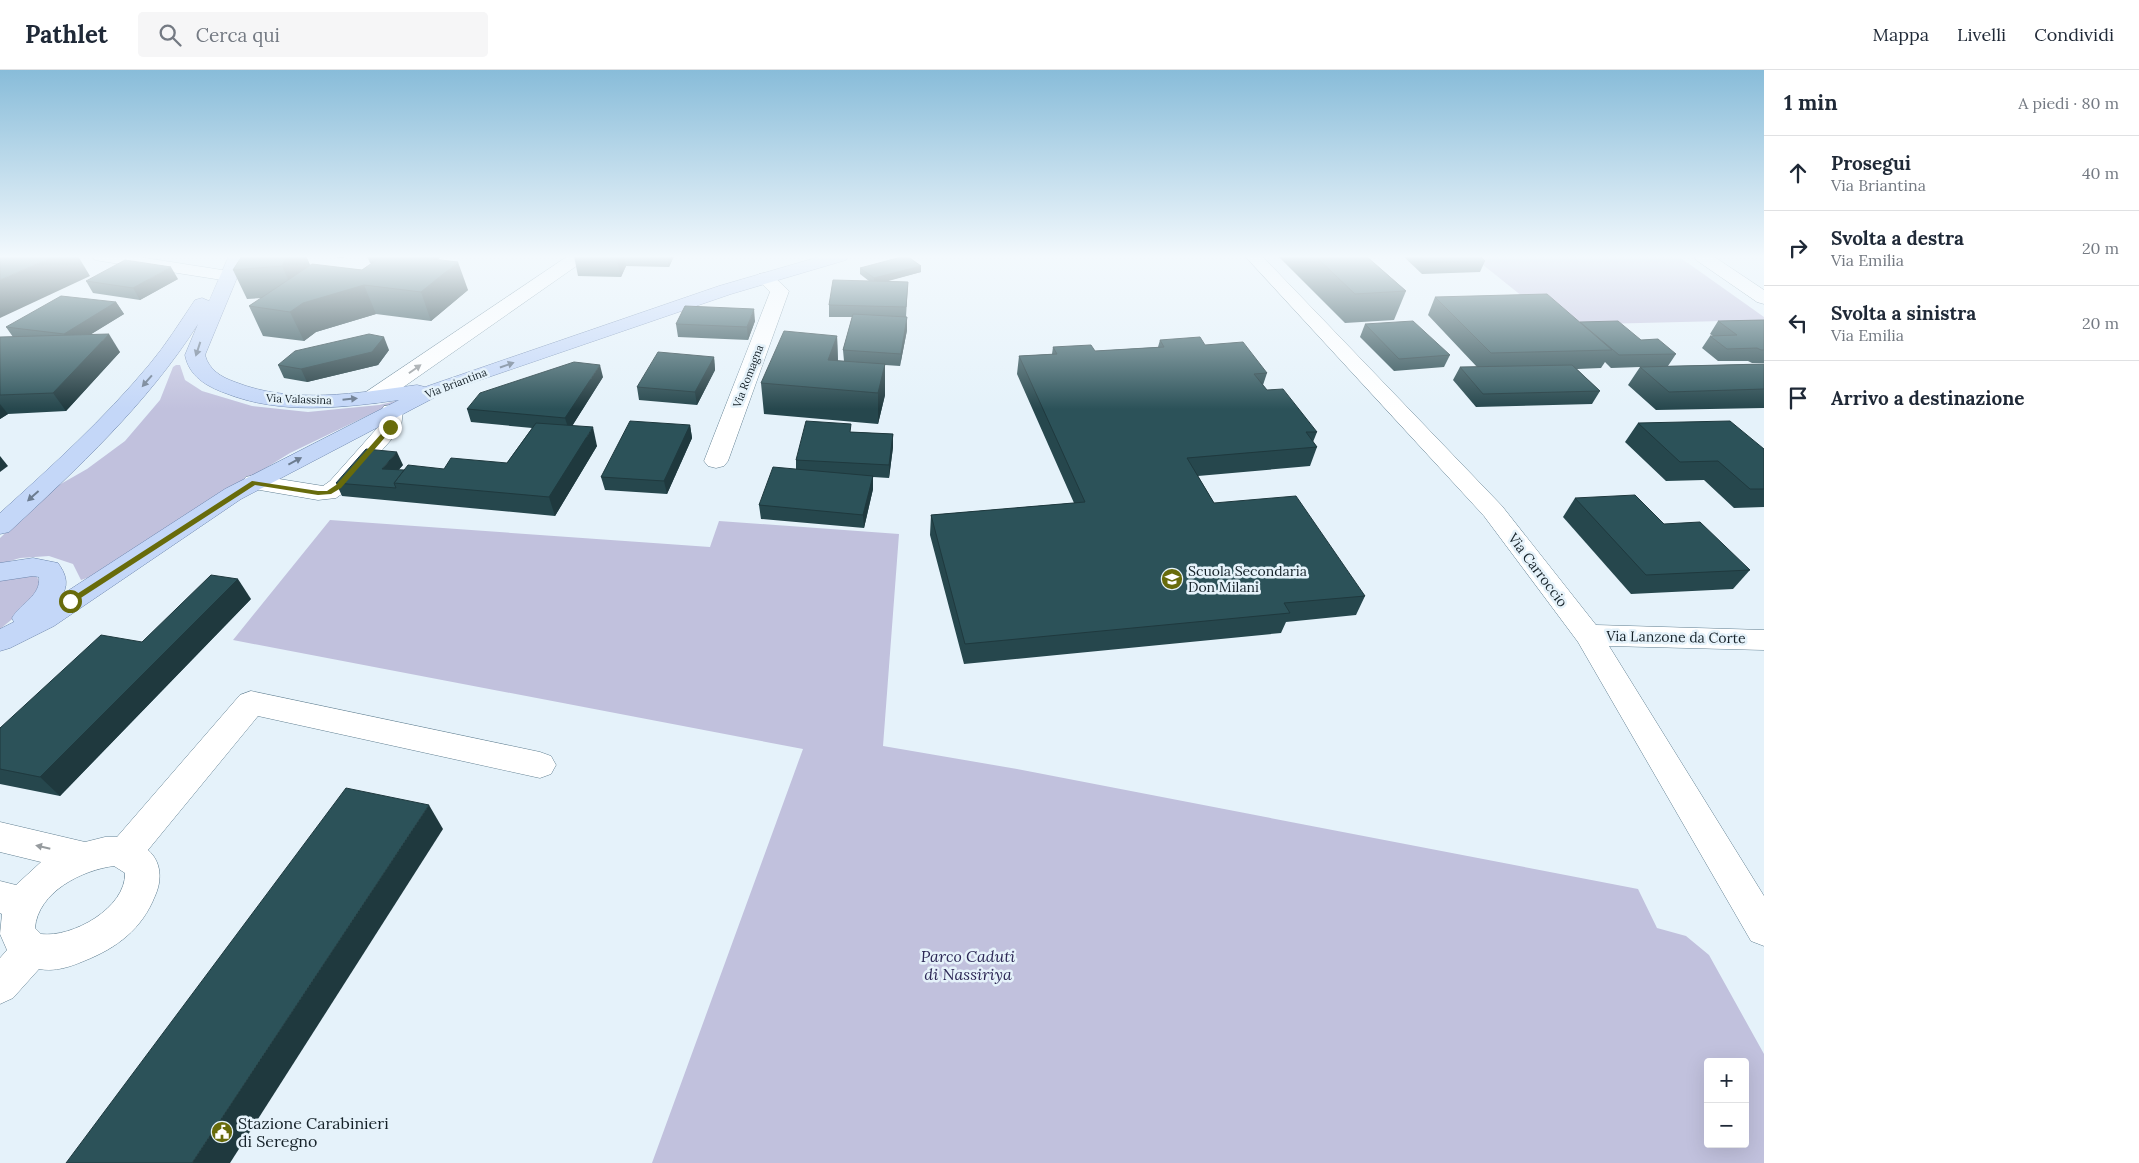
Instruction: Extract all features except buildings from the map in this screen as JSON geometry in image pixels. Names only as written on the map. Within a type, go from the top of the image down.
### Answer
[{"type":"main road","name":"Via Valassina","points":[[0,526],[38,492],[124,407],[179,340],[201,307]]},
{"type":"main road","name":"Via Valassina","points":[[215,307],[195,355],[196,365],[218,383],[236,392],[261,398],[295,401],[338,400],[383,404]]},
{"type":"main road","name":"Via Briantina","points":[[0,640],[44,619],[254,482],[383,404],[698,307]]},
{"type":"main road","points":[[0,572],[34,567],[49,570],[54,577],[54,587],[46,599],[0,640]]},
{"type":"street","points":[[254,482],[328,493],[338,486],[390,427],[383,404],[511,307]]},
{"type":"street","name":"Via Romagna","points":[[716,461],[765,307]]},
{"type":"street","name":"Via Carroccio","points":[[1301,307],[1494,511],[1588,635],[1764,928]]},
{"type":"street","name":"Via Lanzone da Corte","points":[[1588,635],[1764,640]]},
{"type":"street","points":[[125,853],[251,703],[540,765]]},
{"type":"street","points":[[0,836],[86,856]]},
{"type":"street","points":[[100,852],[125,853],[137,859],[143,869],[143,883],[138,898],[126,914],[109,929],[89,941],[68,950],[49,952],[32,950],[22,943],[16,932],[17,918],[12,900],[35,889],[50,875],[68,864],[86,856],[100,852]]},
{"type":"street","points":[[0,985],[32,950]]},
{"type":"green space","points":[[1536,307],[1750,307],[1764,317],[1764,320],[1558,325]]},
{"type":"green space","points":[[180,365],[185,380],[202,391],[252,406],[308,412],[379,405],[400,400],[290,453],[90,577],[81,580],[73,564],[49,556],[20,558],[0,564],[0,538],[52,489],[87,469],[125,441],[160,400],[173,367]]},
{"type":"green space","name":"Parco Caduti di Nassiriya","points":[[330,520],[710,547],[719,521],[899,534],[883,746],[1017,769],[1638,889],[1657,928],[1686,936],[1709,955],[1764,1054],[1764,1163],[652,1163],[803,749],[233,640]]},
{"type":"green space","points":[[26,575],[37,577],[40,583],[40,590],[16,616],[0,629],[0,579]]},
{"type":"place","name":"Scuola Secondaria Don Milani","points":[[1172,579]]},
{"type":"place","name":"Stazione Carabinieri di Seregno","points":[[222,1132]]},
{"type":"route","points":[[70,601],[254,482],[328,493],[338,486],[390,427]]}]
